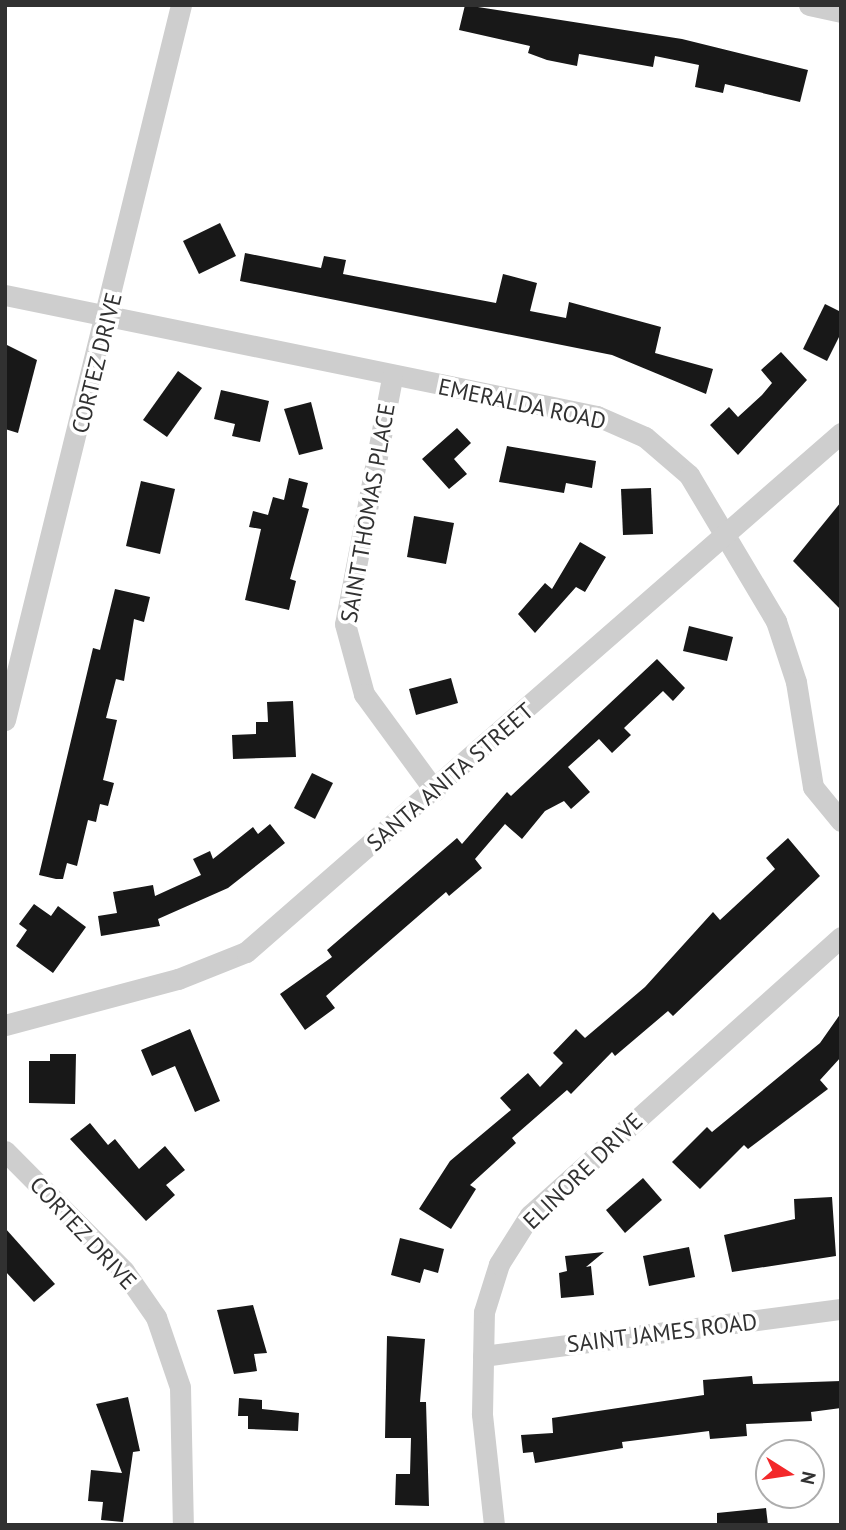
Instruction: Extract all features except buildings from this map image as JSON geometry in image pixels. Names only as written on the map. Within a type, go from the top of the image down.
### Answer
[{"type":"street","name":"CORTEZ DRIVE","points":[[5,720],[110,315],[181,5]]},
{"type":"street","points":[[808,5],[841,12]]},
{"type":"street","name":"EMERALDA ROAD","points":[[5,295],[110,315],[391,378],[597,416],[645,437],[689,475],[776,621],[796,682],[813,787],[841,821]]},
{"type":"street","name":"SAINT THOMAS PLACE","points":[[391,378],[345,624],[364,694],[435,791]]},
{"type":"street","name":"SANTA ANITA STREET","points":[[5,1025],[178,979],[246,952],[435,791],[841,433]]},
{"type":"street","name":"ELINORE DRIVE","points":[[494,1525],[482,1414],[483,1356],[484,1312],[499,1264],[530,1215],[841,937]]},
{"type":"street","name":"CORTEZ DRIVE","points":[[5,1150],[124,1271],[156,1317],[180,1387],[183,1525]]},
{"type":"street","name":"SAINT JAMES ROAD","points":[[483,1356],[841,1309]]}]
